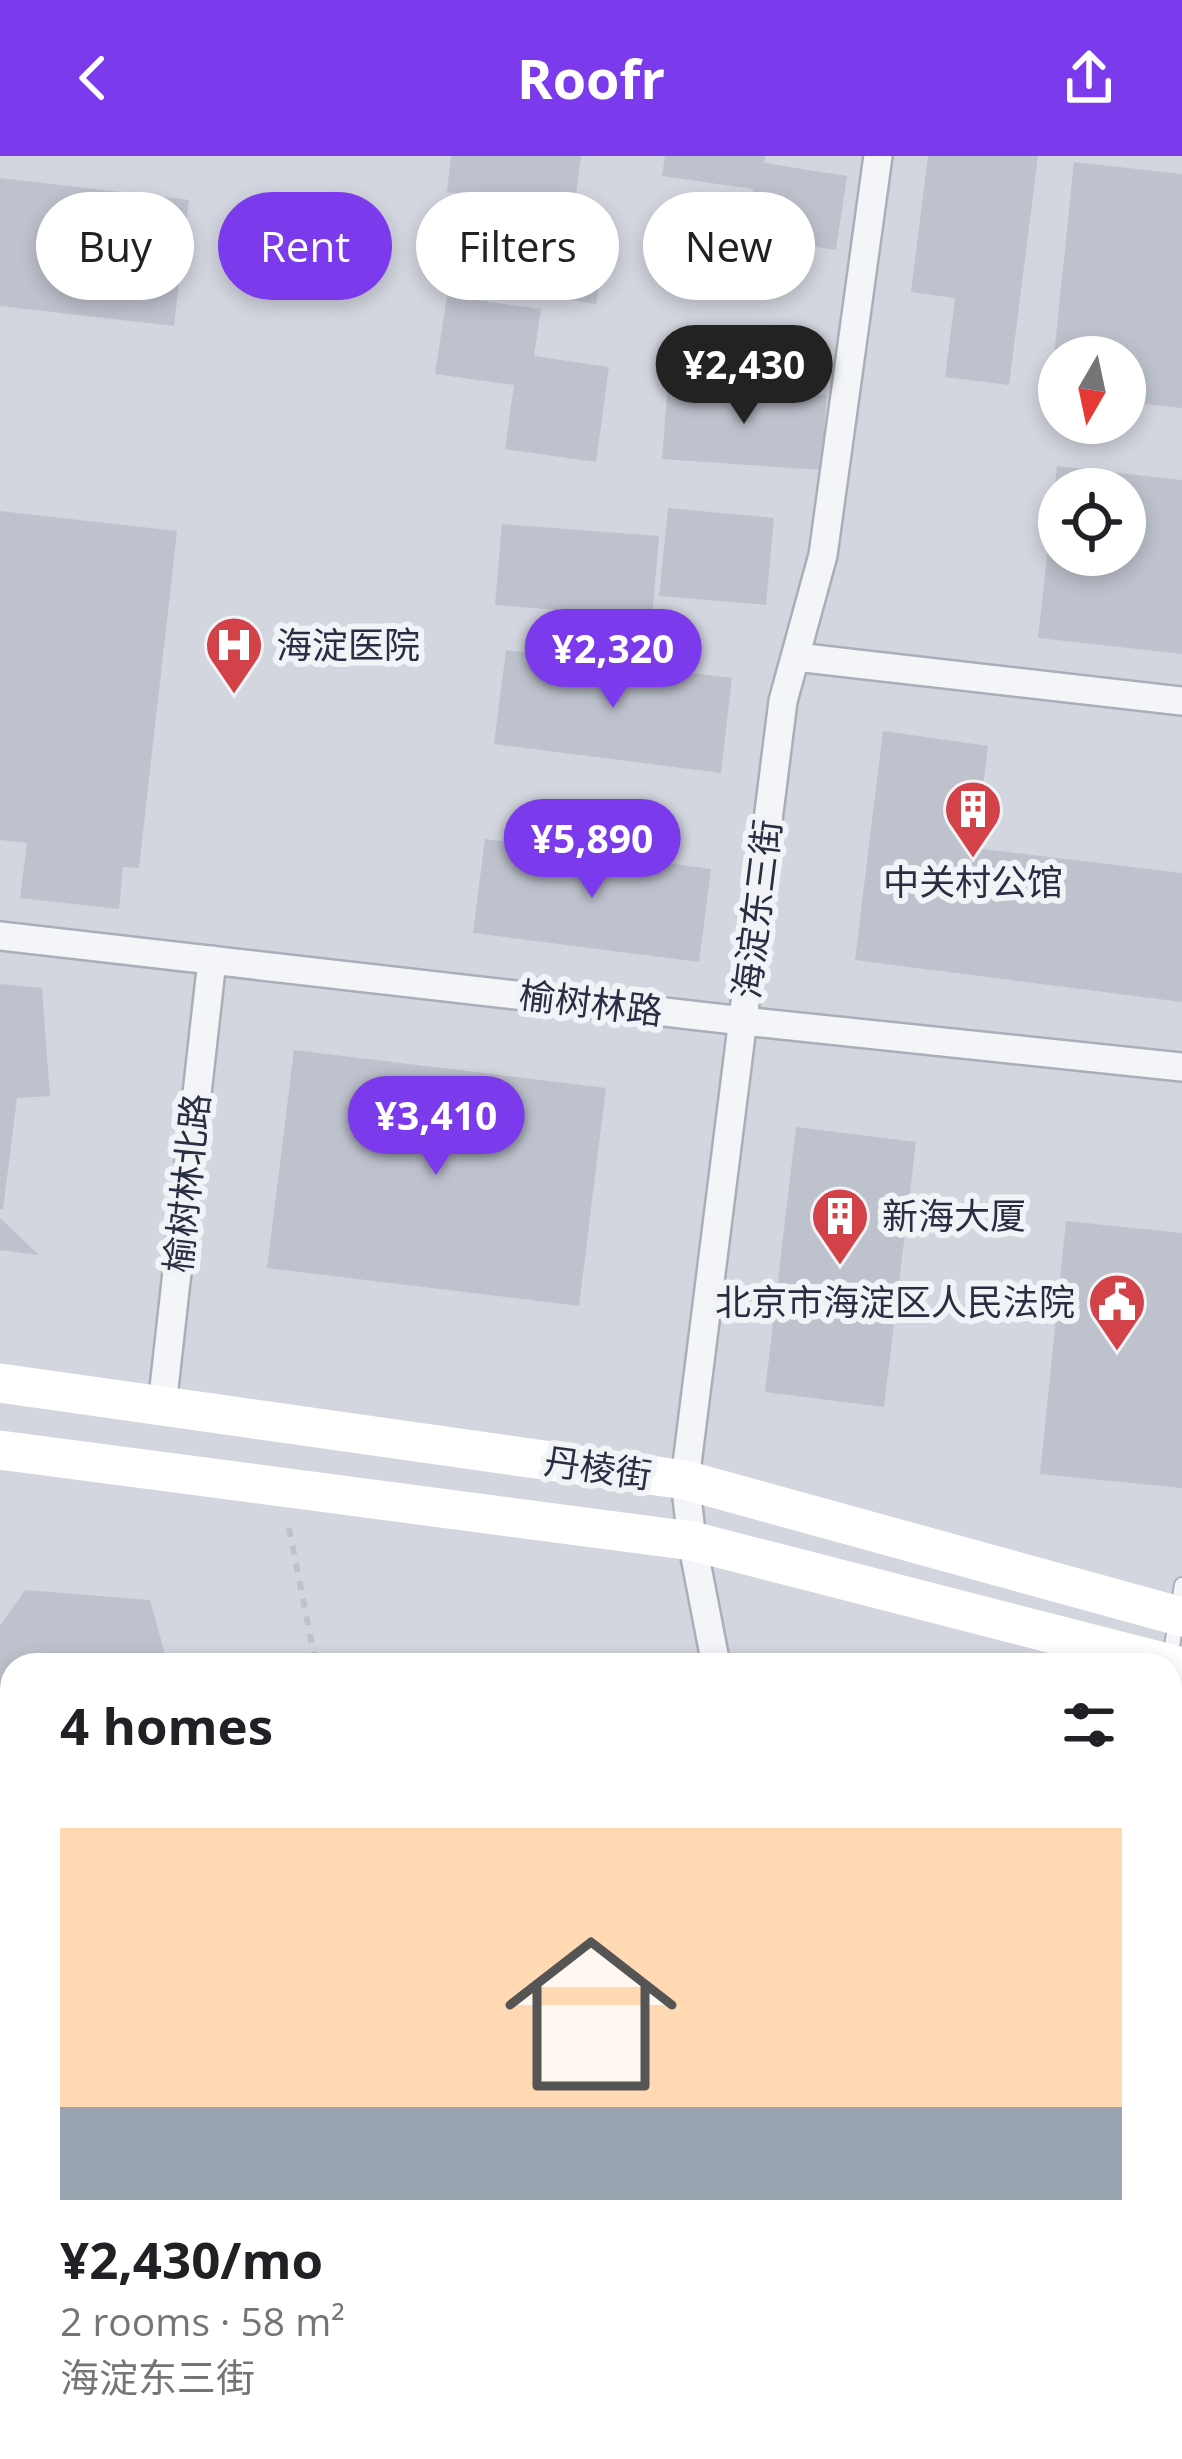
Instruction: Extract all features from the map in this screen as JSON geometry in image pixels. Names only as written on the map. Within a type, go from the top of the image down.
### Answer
[{"type":"main road","name":"丹棱街","points":[[0,1383],[685,1480],[1180,1606]]},
{"type":"main road","name":"丹棱街","points":[[0,1450],[692,1541],[1129,1653]]},
{"type":"street","name":"海淀东三街","points":[[714,1653],[685,1480],[784,701],[823,555],[878,156]]},
{"type":"street","points":[[796,657],[1182,701]]},
{"type":"street","name":"榆树林路","points":[[0,936],[1182,1067]]},
{"type":"street","name":"榆树林北路","points":[[162,1406],[212,960]]},
{"type":"lane","points":[[1177,1653],[1180,1606]]},
{"type":"path","points":[[290,1528],[314,1653]]},
{"type":"shaded area","points":[[0,156],[1182,156],[1182,1653],[0,1653]]},
{"type":"building","points":[[451,156],[581,156],[576,192],[447,192]]},
{"type":"building","points":[[665,156],[765,156],[764,163],[847,176],[836,250],[815,247],[815,192],[753,192],[662,176]]},
{"type":"building","points":[[928,156],[1038,156],[1009,385],[945,377],[955,298],[911,292]]},
{"type":"building","points":[[1074,162],[1182,174],[1182,408],[1146,404],[1146,336],[1056,336]]},
{"type":"building","points":[[0,178],[120,192],[36,192],[36,300],[177,300],[174,326],[0,306]]},
{"type":"building","points":[[446,300],[541,309],[534,356],[609,367],[596,462],[505,449],[514,385],[435,374]]},
{"type":"building","points":[[668,383],[827,395],[821,470],[662,459]]},
{"type":"building","points":[[1146,476],[1182,480],[1182,654],[1038,638],[1045,576],[1146,576]]},
{"type":"building","points":[[668,508],[774,518],[766,605],[659,596]]},
{"type":"building","points":[[0,511],[177,531],[139,868],[123,867],[119,909],[20,898],[27,843],[0,840]]},
{"type":"building","points":[[502,524],[659,536],[652,618],[495,605]]},
{"type":"building","points":[[506,650],[732,678],[721,773],[494,744]]},
{"type":"building","name":"中关村公馆","points":[[883,731],[988,746],[975,848],[1182,873],[1182,1002],[855,960]]},
{"type":"building","points":[[485,839],[711,869],[699,962],[473,933]]},
{"type":"building","points":[[0,984],[42,988],[50,1096],[17,1098],[3,1209],[0,1209]]},
{"type":"building","points":[[294,1050],[606,1088],[579,1306],[267,1268]]},
{"type":"building","name":"新海大厦","points":[[796,1127],[916,1142],[884,1407],[765,1392]]},
{"type":"building","points":[[0,1218],[39,1255],[0,1250]]},
{"type":"building","name":"北京市海淀区人民法院","points":[[1066,1221],[1182,1233],[1182,1488],[1040,1474]]},
{"type":"building","points":[[25,1590],[150,1600],[165,1653],[0,1653],[0,1626]]},
{"type":"place","name":"海淀医院","points":[[234,696]]},
{"type":"place","name":"中关村公馆","points":[[973,860]]},
{"type":"place","name":"新海大厦","points":[[840,1267]]},
{"type":"place","name":"北京市海淀区人民法院","points":[[1117,1353]]}]
